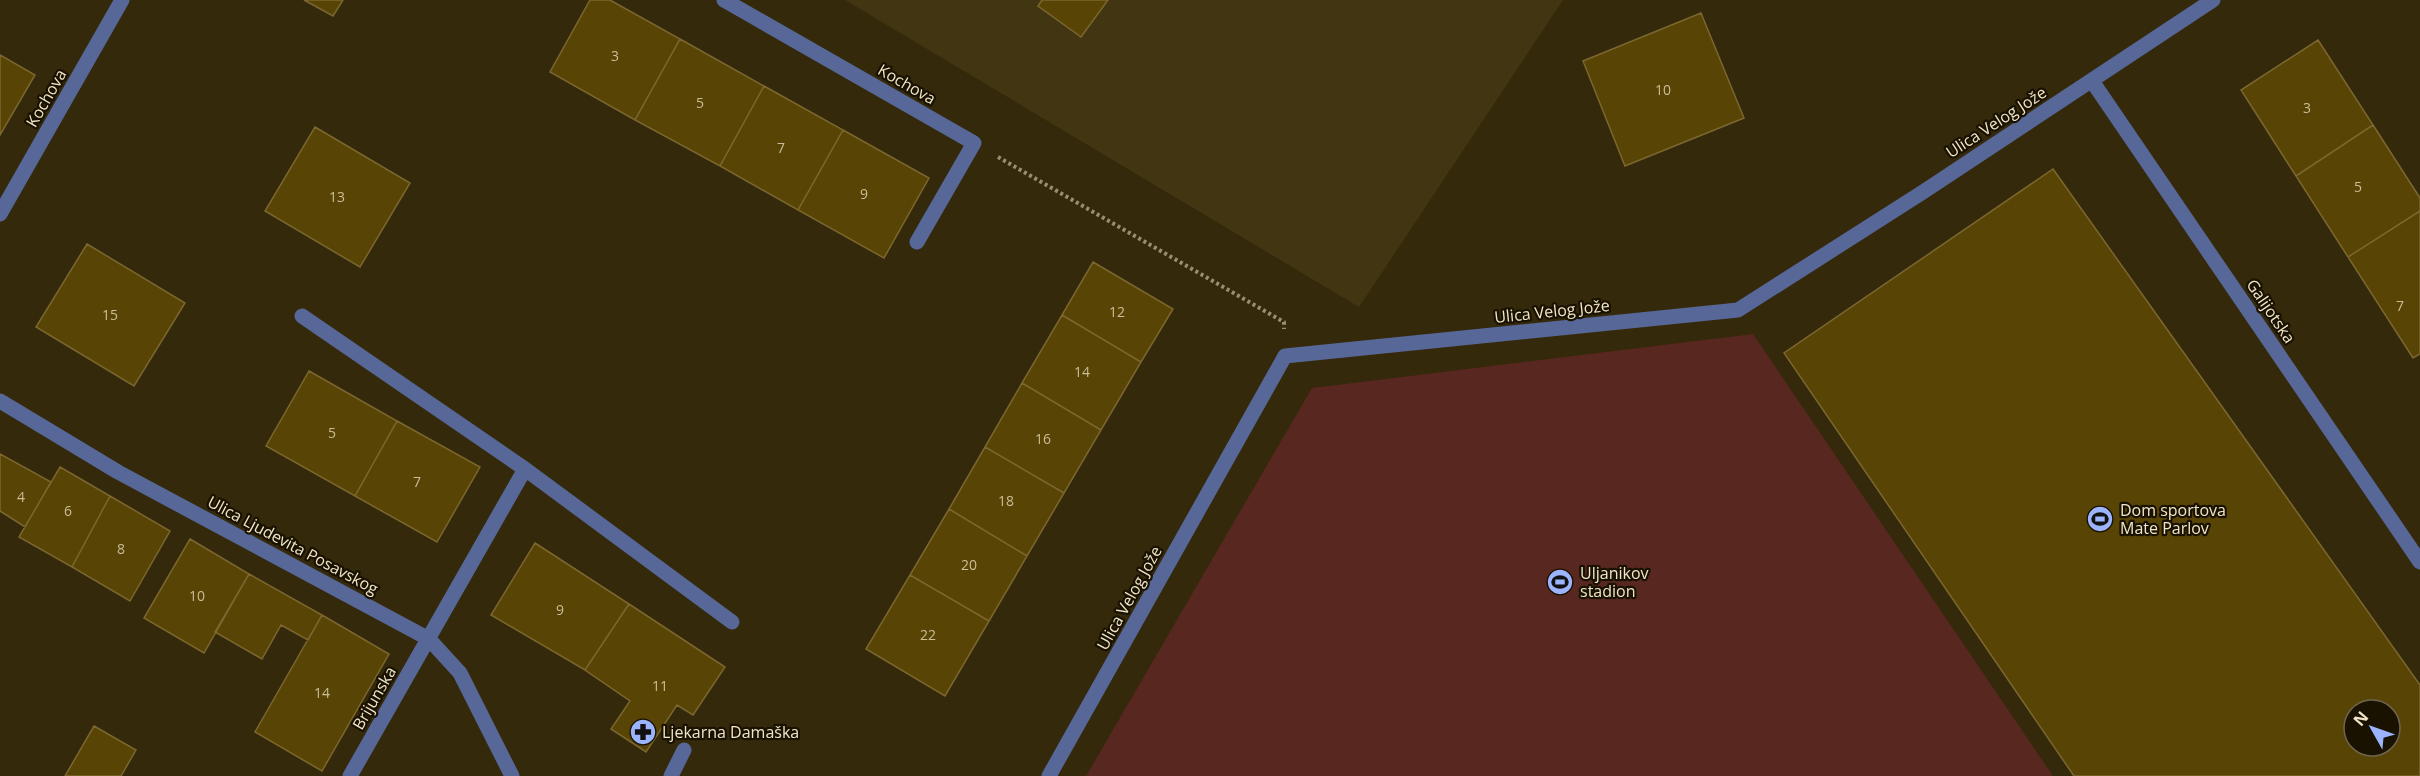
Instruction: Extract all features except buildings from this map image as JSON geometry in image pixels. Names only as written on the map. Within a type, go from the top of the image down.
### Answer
[{"type":"street","name":"Kochova","points":[[0,214],[122,0]]},
{"type":"street","name":"Kochova","points":[[723,0],[974,143]]},
{"type":"street","name":"Ulica Velog Jože","points":[[1049,776],[1285,356],[1738,310],[2213,0]]},
{"type":"street","name":"Galijotska","points":[[2092,81],[2420,562]]},
{"type":"street","points":[[917,242],[974,143]]},
{"type":"street","points":[[302,316],[525,469],[732,622]]},
{"type":"street","name":"Ulica Ljudevita Posavskog","points":[[0,401],[118,472],[429,639],[460,673],[512,776]]},
{"type":"street","name":"Brijunska","points":[[350,776],[525,469]]},
{"type":"street","points":[[671,776],[684,750]]},
{"type":"path","points":[[974,143],[1284,322],[1285,356]]},
{"type":"shaded area","points":[[845,0],[1563,0],[1359,307]]},
{"type":"shaded area","name":"Uljanikov stadion","points":[[1753,334],[2053,776],[1086,776],[1312,388]]},
{"type":"place","name":"Dom sportova Mate Parlov","points":[[2100,519]]},
{"type":"place","name":"Uljanikov stadion","points":[[1560,582]]},
{"type":"place","name":"Ljekarna Damaška","points":[[643,732]]}]
